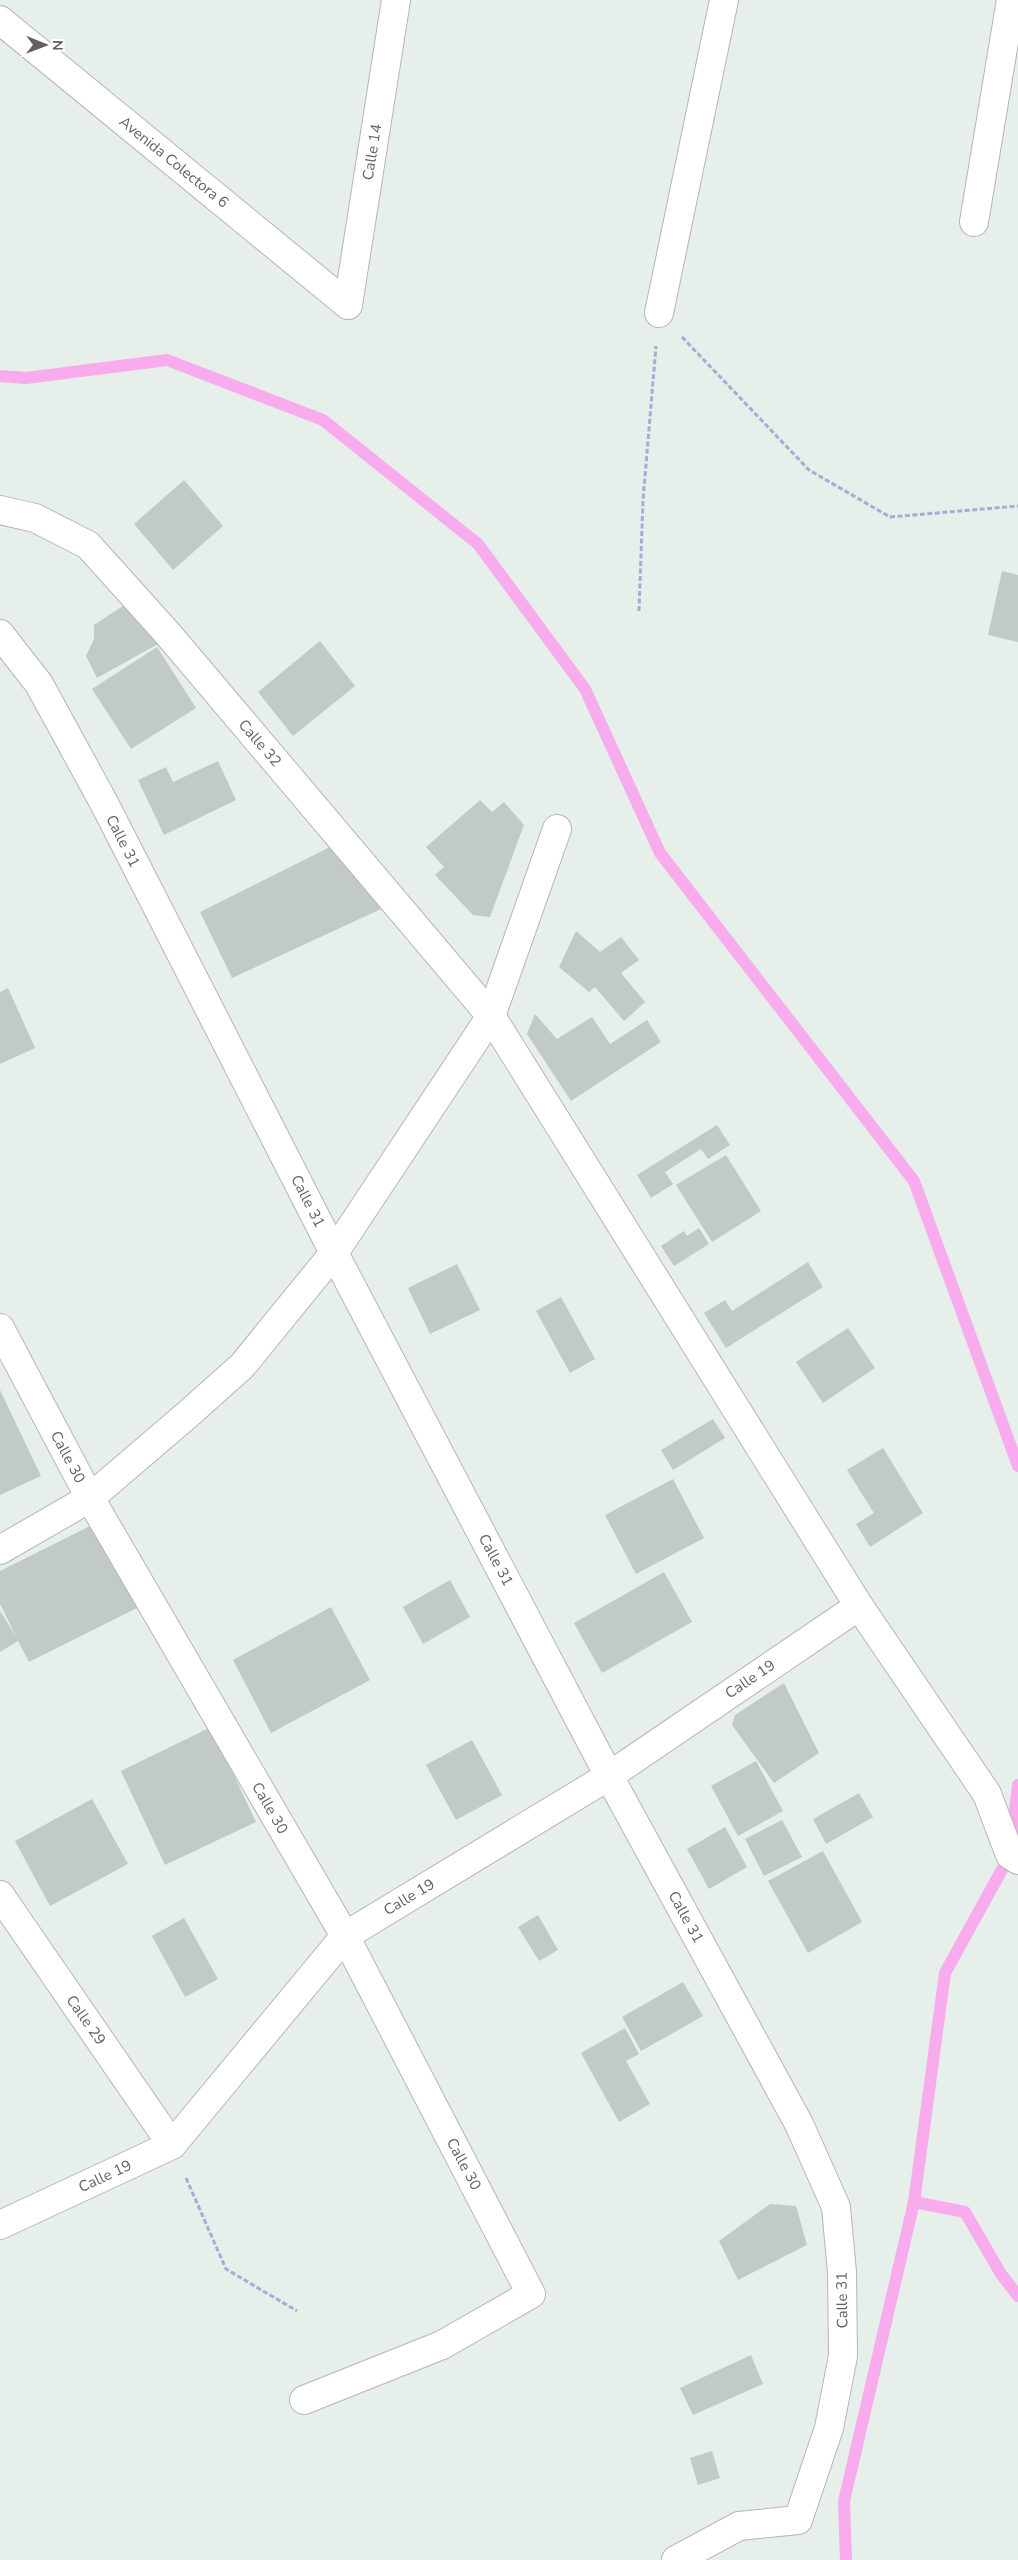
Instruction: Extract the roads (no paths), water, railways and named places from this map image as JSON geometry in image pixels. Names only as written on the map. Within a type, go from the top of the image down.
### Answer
[{"type":"street","name":"Calle 14","points":[[348,305],[396,0]]},
{"type":"street","points":[[659,313],[724,0]]},
{"type":"street","points":[[974,222],[1011,0]]},
{"type":"street","name":"Avenida Colectora 6","points":[[0,20],[348,305]]},
{"type":"street","name":"Calle 32","points":[[0,510],[35,518],[88,544],[168,634],[491,1016],[859,1606],[987,1794],[1010,1855],[1018,1860]]},
{"type":"street","name":"Calle 31","points":[[0,634],[39,684],[104,803],[334,1253],[609,1776],[799,2124],[836,2207],[842,2272],[843,2356],[829,2428],[798,2520],[739,2526],[676,2560]]},
{"type":"street","points":[[0,1550],[90,1498],[242,1366],[334,1253],[491,1016],[557,829]]},
{"type":"street","name":"Calle 30","points":[[0,1328],[90,1498],[345,1936],[531,2294],[442,2346],[304,2400]]},
{"type":"street","name":"Calle 19","points":[[0,2225],[172,2145],[345,1936],[609,1776],[859,1606]]},
{"type":"street","name":"Calle 29","points":[[0,1895],[172,2145]]},
{"type":"waterway","points":[[0,376],[26,378],[167,360],[323,420],[478,544],[585,689],[660,853],[914,1181],[1018,1466]]},
{"type":"waterway","points":[[846,2560],[844,2501],[914,2202],[945,1973],[1010,1855],[1018,1785]]},
{"type":"waterway","points":[[914,2202],[965,2212],[1001,2274],[1018,2296]]}]
